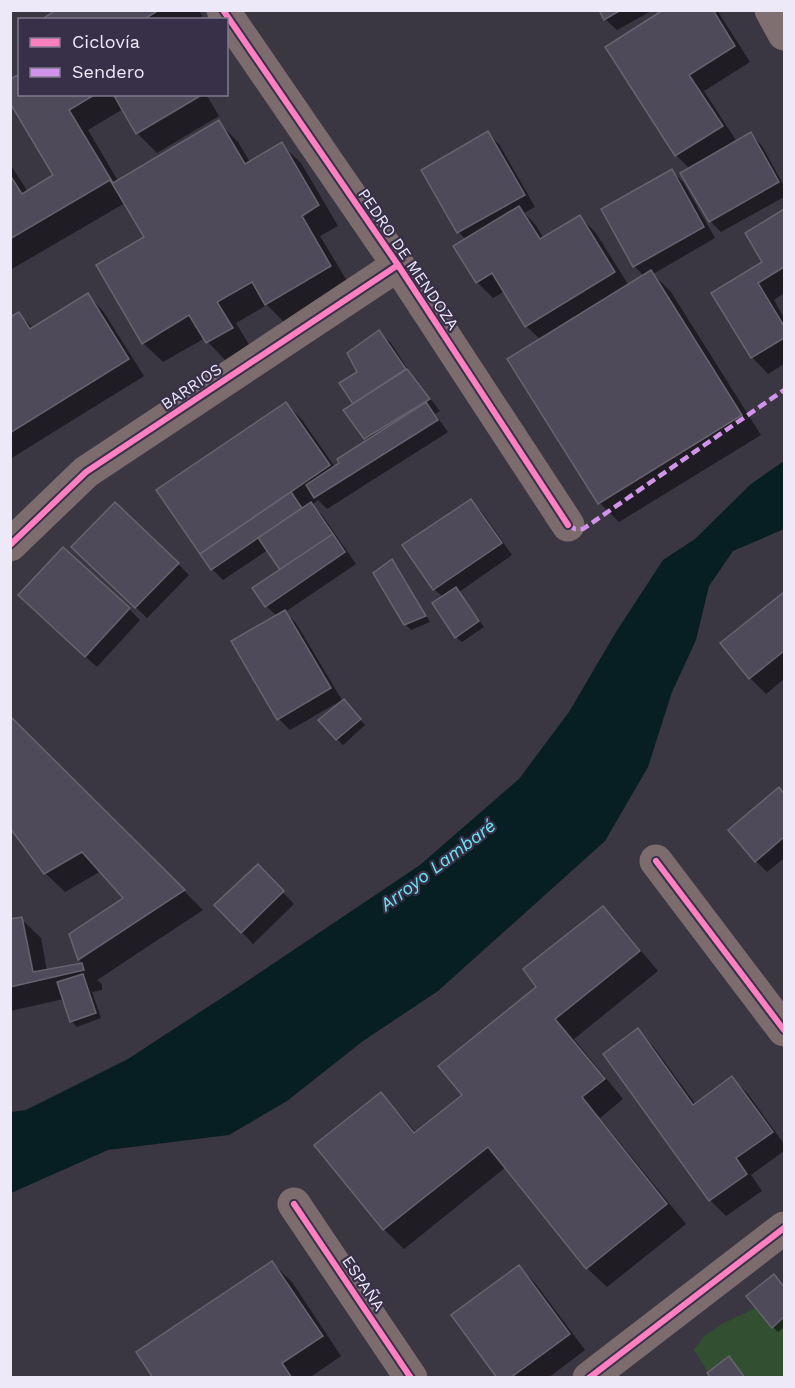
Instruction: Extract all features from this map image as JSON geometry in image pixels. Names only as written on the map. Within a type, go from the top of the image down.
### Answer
[{"type":"street","name":"PEDRO DE MENDOZA","points":[[223,10],[398,265],[568,525]]},
{"type":"street","points":[[771,10],[784,34]]},
{"type":"street","name":"BARRIOS","points":[[10,545],[86,472],[398,265]]},
{"type":"street","points":[[656,861],[784,1030]]},
{"type":"street","name":"ESPAÑA","points":[[294,1204],[411,1377]]},
{"type":"street","points":[[589,1377],[784,1228]]},
{"type":"green space","points":[[784,1299],[784,1377],[711,1377],[694,1350],[704,1336],[722,1324],[770,1301]]},
{"type":"water","name":"Arroyo Lambaré","points":[[784,461],[784,529],[733,551],[709,586],[696,640],[672,692],[648,767],[605,841],[438,991],[363,1041],[287,1101],[229,1135],[108,1150],[11,1193],[11,1112],[26,1110],[128,1059],[420,865],[519,779],[569,712],[616,632],[663,560],[695,539],[751,484]]},
{"type":"building","points":[[56,10],[159,10],[146,18],[44,18]]},
{"type":"building","points":[[599,10],[621,10],[604,20]]},
{"type":"building","points":[[663,10],[713,10],[735,46],[689,75],[723,126],[675,156],[605,47]]},
{"type":"building","points":[[18,75],[18,96],[93,96],[69,110],[113,183],[219,120],[245,164],[282,142],[319,205],[302,216],[331,266],[265,305],[252,282],[217,302],[233,328],[206,343],[189,315],[142,344],[96,265],[144,237],[110,180],[10,239],[10,175],[22,194],[53,175],[10,103],[10,79]]},
{"type":"building","points":[[114,96],[200,96],[136,134]]},
{"type":"building","points":[[488,131],[525,195],[457,233],[421,170]]},
{"type":"building","points":[[751,132],[779,182],[709,222],[680,173]]},
{"type":"building","points":[[672,169],[704,227],[633,267],[601,209]]},
{"type":"building","points":[[519,206],[540,239],[580,215],[615,272],[525,327],[492,273],[476,283],[453,246]]},
{"type":"building","points":[[784,209],[784,267],[758,283],[784,326],[784,338],[751,358],[711,293],[762,262],[745,233]]},
{"type":"building","points":[[651,270],[742,415],[598,504],[507,359]]},
{"type":"building","points":[[88,293],[129,359],[10,433],[10,317],[19,312],[30,329]]},
{"type":"building","points":[[379,330],[406,369],[353,404],[339,383],[357,372],[347,353]]},
{"type":"building","points":[[407,369],[430,399],[364,439],[343,410]]},
{"type":"building","points":[[286,402],[330,465],[200,554],[156,490]]},
{"type":"building","points":[[426,402],[438,420],[314,498],[306,485],[339,463],[337,459]]},
{"type":"building","points":[[291,492],[302,508],[211,570],[200,554]]},
{"type":"building","points":[[471,499],[502,543],[433,590],[402,545]]},
{"type":"building","points":[[115,502],[179,563],[135,608],[71,547]]},
{"type":"building","points":[[311,502],[333,534],[280,570],[258,538]]},
{"type":"building","points":[[333,534],[345,552],[265,607],[252,588]]},
{"type":"building","points":[[63,547],[130,608],[85,657],[18,595]]},
{"type":"building","points":[[392,559],[426,616],[404,625],[373,573]]},
{"type":"building","points":[[456,587],[479,621],[455,638],[432,603]]},
{"type":"building","points":[[784,592],[784,651],[749,679],[720,643]]},
{"type":"building","points":[[285,610],[331,688],[277,720],[231,641]]},
{"type":"building","points":[[344,699],[361,719],[336,740],[318,720]]},
{"type":"building","points":[[10,716],[185,890],[78,960],[69,934],[123,898],[82,852],[44,874],[10,828]]},
{"type":"building","points":[[779,787],[784,794],[784,837],[755,862],[728,830]]},
{"type":"building","points":[[258,864],[284,891],[241,933],[214,905]]},
{"type":"building","points":[[603,906],[640,951],[555,1019],[605,1079],[582,1097],[667,1204],[586,1269],[488,1147],[383,1230],[314,1145],[381,1092],[414,1133],[462,1095],[438,1066],[536,987],[523,969]]},
{"type":"building","points":[[22,917],[33,972],[82,963],[84,970],[10,987],[10,919]]},
{"type":"building","points":[[83,974],[96,1013],[70,1022],[57,982]]},
{"type":"building","points":[[638,1028],[693,1105],[732,1076],[773,1132],[736,1158],[747,1174],[709,1201],[603,1054]]},
{"type":"building","points":[[272,1261],[323,1336],[282,1363],[292,1378],[153,1378],[136,1352]]},
{"type":"building","points":[[519,1265],[570,1334],[510,1378],[497,1378],[451,1315]]},
{"type":"building","points":[[774,1274],[784,1287],[784,1317],[772,1328],[746,1296]]},
{"type":"building","points":[[729,1356],[745,1378],[711,1378],[707,1373]]},
{"type":"marked path","points":[[568,525],[575,529],[583,529],[784,390]]},
{"type":"cycle path","points":[[223,10],[398,265],[568,525]]},
{"type":"cycle path","points":[[10,545],[86,472],[398,265]]},
{"type":"cycle path","points":[[656,861],[784,1030]]},
{"type":"cycle path","points":[[294,1204],[411,1378]]},
{"type":"cycle path","points":[[589,1378],[784,1228]]}]
